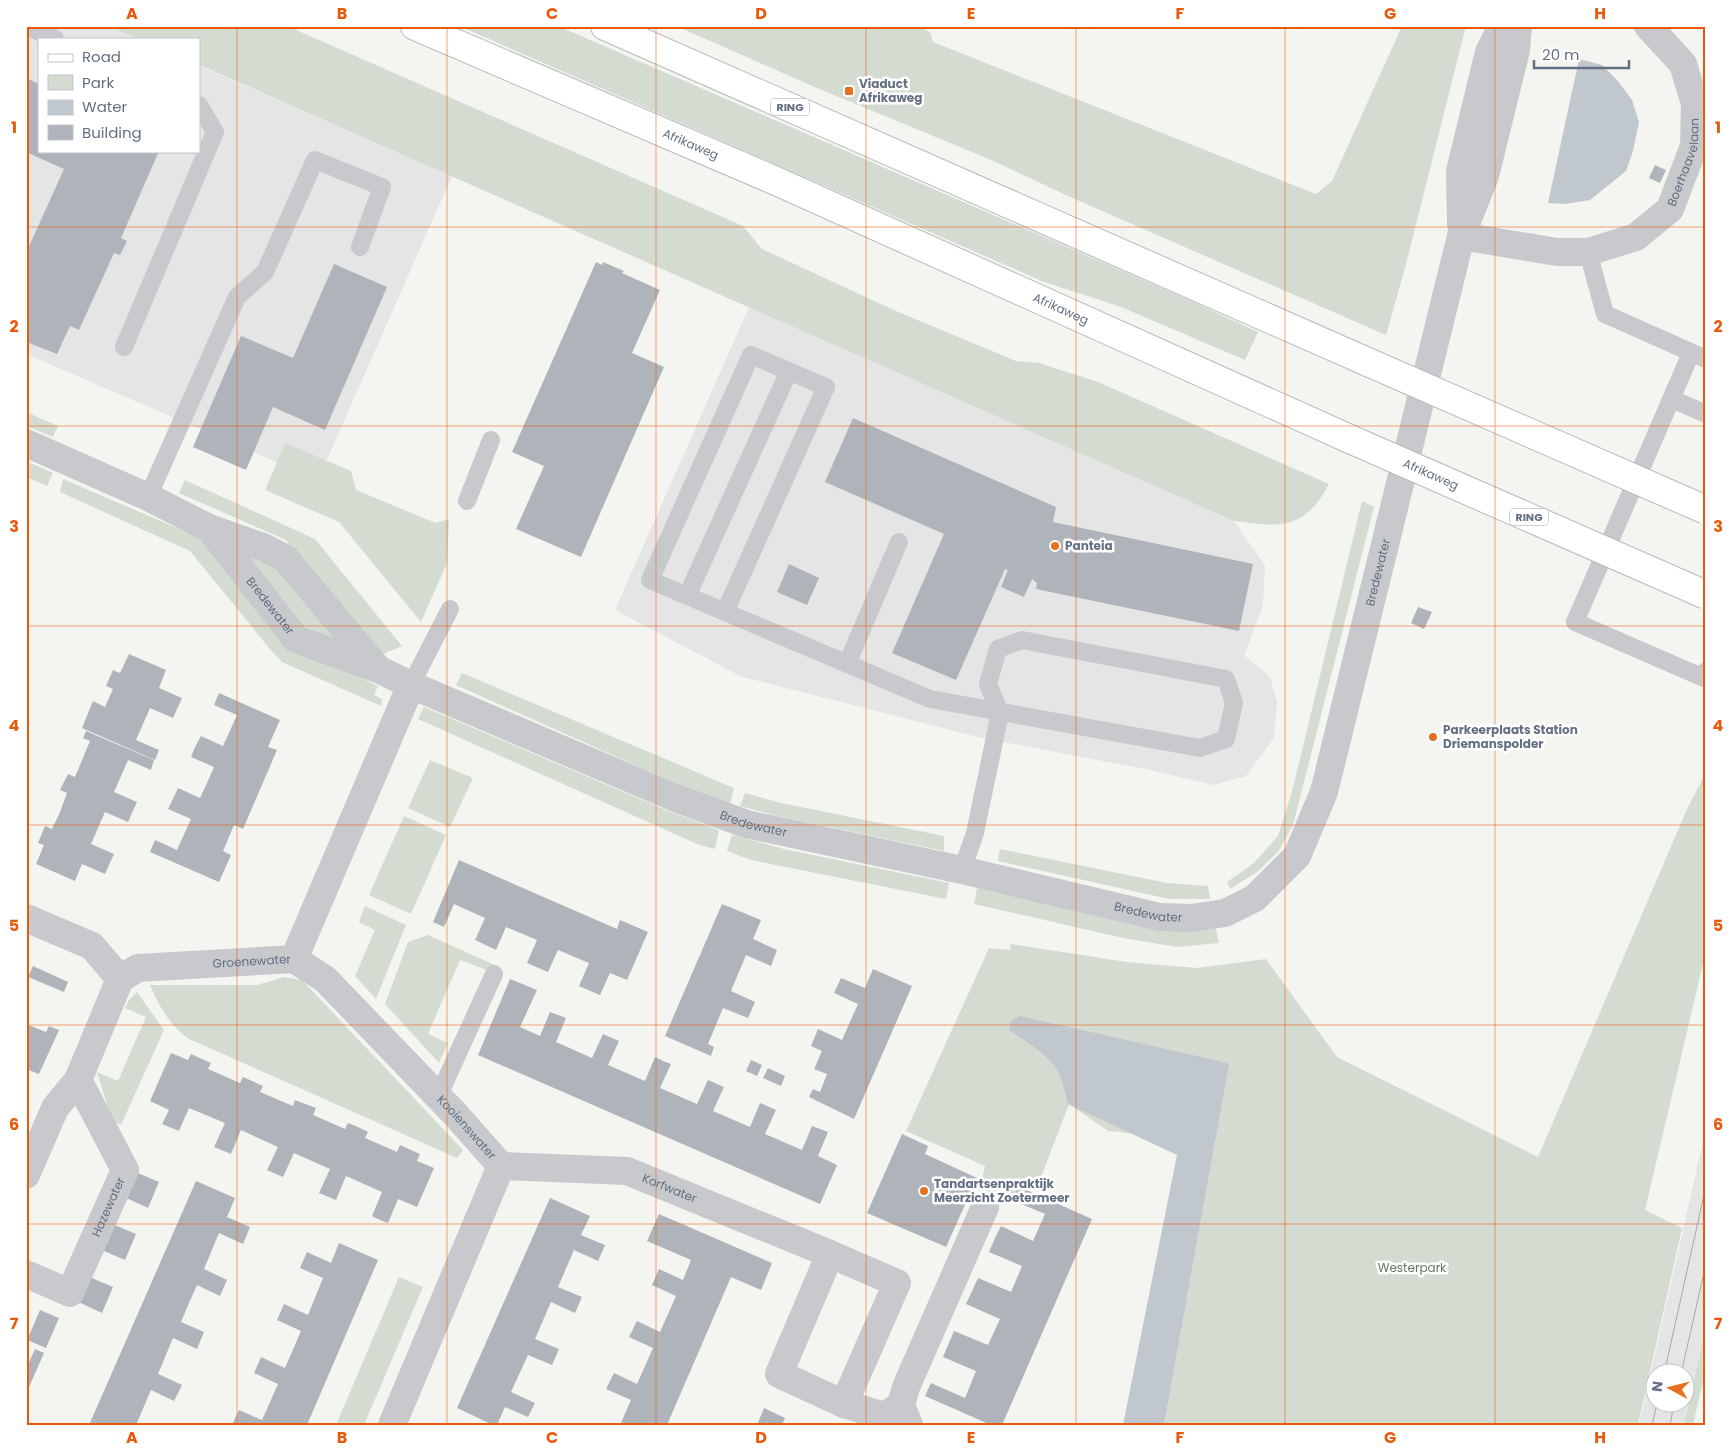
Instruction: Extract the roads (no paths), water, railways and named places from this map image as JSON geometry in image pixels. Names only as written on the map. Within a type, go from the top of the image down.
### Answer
[{"type":"main road","name":"Afrikaweg","points":[[414,26],[776,181],[1352,440],[1706,595]]},
{"type":"main road","name":"RING","points":[[605,26],[1706,510]]},
{"type":"street","points":[[1461,236],[1460,171],[1489,52],[1502,26]]},
{"type":"street","points":[[1461,236],[1485,176],[1516,50],[1518,26]]},
{"type":"street","name":"Boerhaavelaan","points":[[1461,236],[1557,252],[1588,252],[1636,237],[1670,209],[1694,146],[1695,104],[1682,64],[1652,27]]},
{"type":"street","name":"Bredewater","points":[[209,528],[296,639],[378,669],[411,685],[673,797],[746,824],[962,870],[1160,917],[1191,918],[1225,913],[1255,898],[1297,856],[1324,792],[1461,236]]},
{"type":"street","name":"Bredewater","points":[[26,443],[148,497],[209,528],[262,547],[285,558],[378,669]]},
{"type":"street","name":"Groenewater","points":[[120,979],[138,968],[294,959],[411,685]]},
{"type":"street","points":[[26,918],[92,946],[120,979],[78,1080],[55,1108],[26,1175]]},
{"type":"street","name":"Kooienswater","points":[[294,959],[325,979],[501,1166],[392,1425]]},
{"type":"street","name":"Hazewater","points":[[26,1274],[70,1293],[125,1170],[78,1080]]},
{"type":"street","name":"Korfwater","points":[[501,1166],[627,1171],[897,1283],[844,1404]]},
{"type":"street","points":[[830,1254],[778,1374],[844,1404],[884,1416],[905,1415],[906,1387],[985,1207]]},
{"type":"lane","points":[[26,26],[53,38]]},
{"type":"lane","points":[[124,347],[215,132],[200,107]]},
{"type":"lane","points":[[148,497],[237,297],[266,272],[315,160],[382,187],[360,247]]},
{"type":"lane","points":[[1588,252],[1605,314],[1699,356],[1672,399],[1575,622],[1704,678],[1706,671]]},
{"type":"lane","points":[[725,612],[826,387],[751,355],[650,580],[687,596],[847,664],[930,699],[1000,713],[1200,748],[1226,739],[1234,703],[1226,679],[1022,640],[998,649],[988,684],[1000,713],[975,833],[962,870]]},
{"type":"lane","points":[[687,596],[789,371]]},
{"type":"lane","points":[[1672,399],[1706,414]]},
{"type":"lane","points":[[467,502],[491,440]]},
{"type":"lane","points":[[847,664],[899,542]]},
{"type":"lane","points":[[411,685],[450,609]]},
{"type":"lane","points":[[438,1097],[494,974]]},
{"type":"water","points":[[1579,59],[1602,65],[1618,81],[1632,100],[1639,122],[1633,151],[1626,171],[1590,200],[1565,204],[1548,203]]},
{"type":"water","points":[[1020,1016],[1229,1064],[1164,1425],[1123,1425],[1177,1155],[1068,1104],[1061,1078],[1053,1064],[1035,1048],[1009,1030],[1011,1021]]},
{"type":"tram line","points":[[1666,1364],[1706,1186]]},
{"type":"tram line","points":[[1683,1364],[1706,1264]]},
{"type":"tram line","points":[[1652,1425],[1655,1414]]},
{"type":"tram line","points":[[1670,1425],[1672,1414]]},
{"type":"place","name":"Viaduct Afrikaweg","points":[[849,91]]},
{"type":"place","name":"Panteia","points":[[1055,546]]},
{"type":"place","name":"Parkeerplaats Station Driemanspolder","points":[[1433,737]]},
{"type":"place","name":"Tandartsenpraktijk Meerzicht Zoetermeer","points":[[924,1191]]},
{"type":"park label","name":"Westerpark","points":[[1412,1268]]}]
